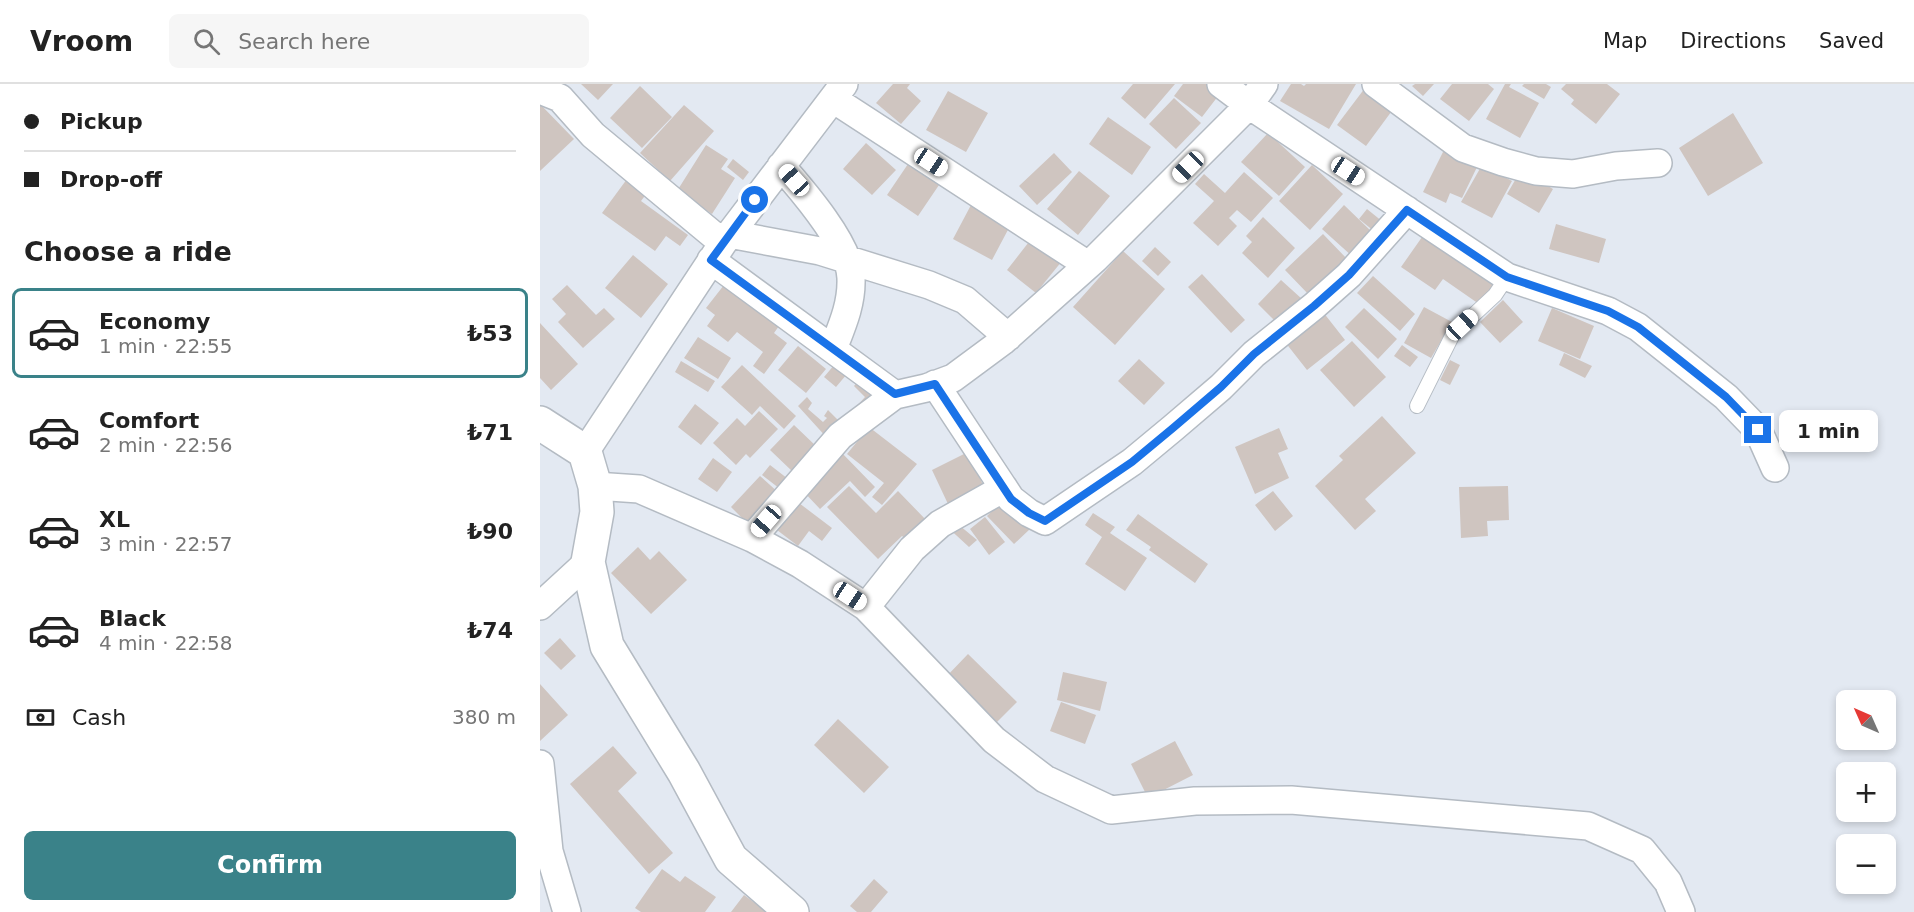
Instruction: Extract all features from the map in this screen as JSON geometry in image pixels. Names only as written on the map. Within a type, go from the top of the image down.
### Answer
[{"type":"street","points":[[1221,84],[1257,94],[1407,210],[1507,277],[1608,311],[1638,327],[1726,397],[1758,430],[1775,468]]},
{"type":"street","points":[[1376,84],[1463,148],[1514,165],[1536,171],[1573,174],[1616,166],[1658,163]]},
{"type":"street","points":[[540,90],[560,98],[593,135],[721,246],[833,349],[895,394]]},
{"type":"street","points":[[585,452],[721,246],[839,91],[1088,265]]},
{"type":"street","points":[[752,538],[840,436],[895,394],[953,378],[1008,337],[1088,265],[1257,94]]},
{"type":"street","points":[[781,166],[806,194],[840,244],[847,260],[851,277],[848,313],[833,349]]},
{"type":"street","points":[[935,384],[1011,499],[1029,513],[1045,521],[1124,468],[1221,387],[1254,354],[1349,275],[1407,210]]},
{"type":"street","points":[[721,246],[820,251],[902,276],[965,300],[1008,337]]},
{"type":"street","points":[[540,423],[585,452],[596,486],[597,512],[588,562],[607,646],[684,772],[731,859],[792,912]]},
{"type":"street","points":[[596,486],[639,489],[752,538],[800,564],[866,607],[994,740],[1045,779],[1111,810],[1196,801],[1291,800],[1588,826],[1642,850],[1668,882],[1681,912]]},
{"type":"street","points":[[866,607],[912,549],[940,524],[1004,488]]},
{"type":"street","points":[[540,606],[588,562]]},
{"type":"street","points":[[540,764],[549,850],[567,912]]},
{"type":"lane","points":[[1417,406],[1453,334],[1495,295],[1507,277]]},
{"type":"building","points":[[581,84],[613,84],[598,100]]},
{"type":"building","points":[[893,84],[910,84],[907,88],[921,101],[901,124],[876,103]]},
{"type":"building","points":[[1133,84],[1175,84],[1145,119],[1121,98]]},
{"type":"building","points":[[1183,84],[1213,84],[1222,91],[1202,117],[1174,96]]},
{"type":"building","points":[[1291,84],[1304,86],[1306,84],[1356,84],[1329,129],[1280,101]]},
{"type":"building","points":[[1368,84],[1397,104],[1366,146],[1337,125]]},
{"type":"building","points":[[1434,84],[1423,96],[1412,86]]},
{"type":"building","points":[[1452,84],[1488,84],[1494,89],[1469,121],[1440,99]]},
{"type":"building","points":[[1505,84],[1511,84],[1509,87],[1539,103],[1520,138],[1486,119]]},
{"type":"building","points":[[1524,84],[1546,84],[1551,87],[1544,99],[1522,86]]},
{"type":"building","points":[[1566,84],[1607,84],[1620,94],[1596,124],[1571,104],[1574,100],[1561,89]]},
{"type":"building","points":[[640,86],[672,117],[642,148],[610,118]]},
{"type":"building","points":[[948,91],[988,113],[966,152],[926,130]]},
{"type":"building","points":[[1174,98],[1201,123],[1176,149],[1149,124]]},
{"type":"building","points":[[540,104],[574,139],[540,171]]},
{"type":"building","points":[[684,105],[714,131],[670,181],[640,153]]},
{"type":"building","points":[[1733,113],[1763,163],[1708,196],[1679,148]]},
{"type":"building","points":[[1108,117],[1151,147],[1132,175],[1089,144]]},
{"type":"building","points":[[1268,133],[1305,167],[1279,196],[1241,162]]},
{"type":"building","points":[[866,143],[896,170],[872,195],[843,169]]},
{"type":"building","points":[[706,145],[728,159],[721,169],[735,178],[712,214],[677,191]]},
{"type":"building","points":[[1445,148],[1478,165],[1462,198],[1450,193],[1446,203],[1423,192]]},
{"type":"building","points":[[1054,153],[1072,172],[1037,205],[1019,186]]},
{"type":"building","points":[[733,159],[749,172],[743,180],[727,167]]},
{"type":"building","points":[[908,164],[939,185],[918,216],[887,195]]},
{"type":"building","points":[[1312,165],[1343,194],[1310,230],[1279,201]]},
{"type":"building","points":[[1482,165],[1512,181],[1492,218],[1461,202]]},
{"type":"building","points":[[1521,170],[1553,189],[1539,213],[1507,194]]},
{"type":"building","points":[[1079,171],[1110,196],[1078,235],[1047,209]]},
{"type":"building","points":[[1244,172],[1273,198],[1251,222],[1237,210],[1229,218],[1237,226],[1218,246],[1193,223],[1214,201],[1195,184],[1204,174],[1225,193]]},
{"type":"building","points":[[627,179],[647,193],[641,201],[688,235],[680,246],[666,236],[655,251],[602,213]]},
{"type":"building","points":[[971,205],[1010,226],[992,260],[953,239]]},
{"type":"building","points":[[1344,205],[1374,234],[1353,257],[1322,229]]},
{"type":"building","points":[[1367,209],[1383,222],[1375,232],[1359,219]]},
{"type":"building","points":[[1263,217],[1295,248],[1268,278],[1242,253],[1252,242],[1246,236]]},
{"type":"building","points":[[1556,224],[1606,239],[1599,263],[1549,249]]},
{"type":"building","points":[[1427,230],[1498,278],[1479,304],[1443,279],[1435,290],[1401,267]]},
{"type":"building","points":[[1323,234],[1349,261],[1311,297],[1285,270]]},
{"type":"building","points":[[1032,238],[1062,261],[1036,293],[1007,270]]},
{"type":"building","points":[[1155,247],[1171,262],[1158,276],[1142,261]]},
{"type":"building","points":[[1123,251],[1165,289],[1115,345],[1073,307]]},
{"type":"building","points":[[633,255],[668,284],[641,318],[605,288]]},
{"type":"building","points":[[1202,274],[1245,320],[1231,333],[1188,287]]},
{"type":"building","points":[[1373,276],[1415,314],[1400,331],[1357,293]]},
{"type":"building","points":[[1281,280],[1302,299],[1278,324],[1258,304]]},
{"type":"building","points":[[567,285],[596,315],[604,308],[615,319],[583,348],[558,322],[566,314],[552,299]]},
{"type":"building","points":[[724,285],[779,326],[774,333],[787,343],[764,374],[753,366],[763,352],[737,332],[728,342],[707,326],[715,315],[706,308]]},
{"type":"building","points":[[1503,300],[1523,322],[1500,343],[1480,322]]},
{"type":"building","points":[[1424,307],[1452,322],[1431,358],[1404,343]]},
{"type":"building","points":[[1364,308],[1397,339],[1378,359],[1345,327]]},
{"type":"building","points":[[1552,308],[1594,326],[1580,359],[1538,341]]},
{"type":"building","points":[[1323,312],[1345,340],[1307,370],[1285,342]]},
{"type":"building","points":[[540,323],[578,364],[551,390],[540,378]]},
{"type":"building","points":[[698,337],[731,358],[718,379],[684,358]]},
{"type":"building","points":[[1352,341],[1386,377],[1354,407],[1320,370]]},
{"type":"building","points":[[1402,345],[1418,357],[1410,367],[1394,356]]},
{"type":"building","points":[[798,346],[826,369],[806,393],[778,370]]},
{"type":"building","points":[[1564,353],[1592,366],[1585,378],[1559,365]]},
{"type":"building","points":[[1139,359],[1165,383],[1144,405],[1118,381]]},
{"type":"building","points":[[1450,360],[1460,365],[1450,385],[1440,380]]},
{"type":"building","points":[[681,361],[715,381],[708,392],[675,372]]},
{"type":"building","points":[[835,364],[847,374],[836,387],[824,377]]},
{"type":"building","points":[[742,365],[796,416],[784,429],[760,406],[752,415],[721,387]]},
{"type":"building","points":[[864,374],[885,393],[854,409],[865,397],[854,386]]},
{"type":"building","points":[[807,397],[812,403],[808,409],[823,422],[827,418],[824,416],[828,410],[842,424],[828,439],[798,406]]},
{"type":"building","points":[[695,404],[719,423],[701,445],[678,427]]},
{"type":"building","points":[[759,411],[778,429],[750,458],[746,454],[736,465],[713,443],[737,418],[745,426]]},
{"type":"building","points":[[1382,416],[1416,453],[1365,499],[1376,511],[1355,530],[1315,486],[1343,460],[1339,456]]},
{"type":"building","points":[[794,425],[817,447],[793,472],[770,450]]},
{"type":"building","points":[[869,427],[917,464],[882,505],[872,497],[884,483],[847,454]]},
{"type":"building","points":[[1279,428],[1288,449],[1278,453],[1289,478],[1255,494],[1235,447]]},
{"type":"building","points":[[841,452],[875,487],[865,497],[850,481],[820,509],[802,490]]},
{"type":"building","points":[[968,452],[984,487],[948,504],[932,470]]},
{"type":"building","points":[[713,458],[732,472],[717,492],[698,479]]},
{"type":"building","points":[[770,465],[792,482],[784,492],[762,475]]},
{"type":"building","points":[[760,476],[780,494],[750,526],[731,507]]},
{"type":"building","points":[[849,486],[876,513],[898,491],[928,522],[908,541],[902,536],[878,559],[827,507]]},
{"type":"building","points":[[1508,486],[1509,520],[1487,521],[1488,536],[1461,538],[1459,487]]},
{"type":"building","points":[[1273,491],[1293,516],[1275,531],[1255,505]]},
{"type":"building","points":[[1003,500],[1030,529],[1014,544],[987,516]]},
{"type":"building","points":[[799,503],[832,528],[822,541],[809,531],[798,546],[777,530]]},
{"type":"building","points":[[1093,513],[1115,527],[1110,533],[1147,558],[1125,591],[1085,564],[1102,537],[1085,525]]},
{"type":"building","points":[[1138,514],[1208,564],[1195,583],[1149,550],[1151,547],[1126,530]]},
{"type":"building","points":[[985,517],[1005,542],[989,555],[970,529]]},
{"type":"building","points":[[953,520],[977,540],[969,547],[944,524]]},
{"type":"building","points":[[638,547],[650,560],[659,551],[687,580],[651,614],[611,573]]},
{"type":"building","points":[[560,638],[576,656],[561,670],[544,653]]},
{"type":"building","points":[[968,654],[1017,702],[993,726],[944,679]]},
{"type":"building","points":[[1063,672],[1107,682],[1100,711],[1057,700]]},
{"type":"building","points":[[540,684],[568,715],[540,741]]},
{"type":"building","points":[[1061,702],[1096,715],[1085,744],[1050,731]]},
{"type":"building","points":[[838,719],[889,767],[864,793],[814,745]]},
{"type":"building","points":[[1175,741],[1193,775],[1148,798],[1131,764]]},
{"type":"building","points":[[613,746],[637,773],[618,791],[673,853],[649,874],[570,784]]},
{"type":"building","points":[[662,869],[680,882],[685,876],[716,897],[705,912],[641,912],[635,908]]},
{"type":"building","points":[[874,879],[888,892],[871,912],[857,912],[850,906]]},
{"type":"building","points":[[744,895],[767,912],[731,912]]},
{"type":"route","points":[[755,200],[711,260],[895,394],[935,384],[1011,499],[1029,513],[1045,521],[1132,462],[1221,387],[1254,354],[1349,275],[1407,210],[1507,277],[1608,311],[1638,327],[1726,397],[1758,430]]}]
